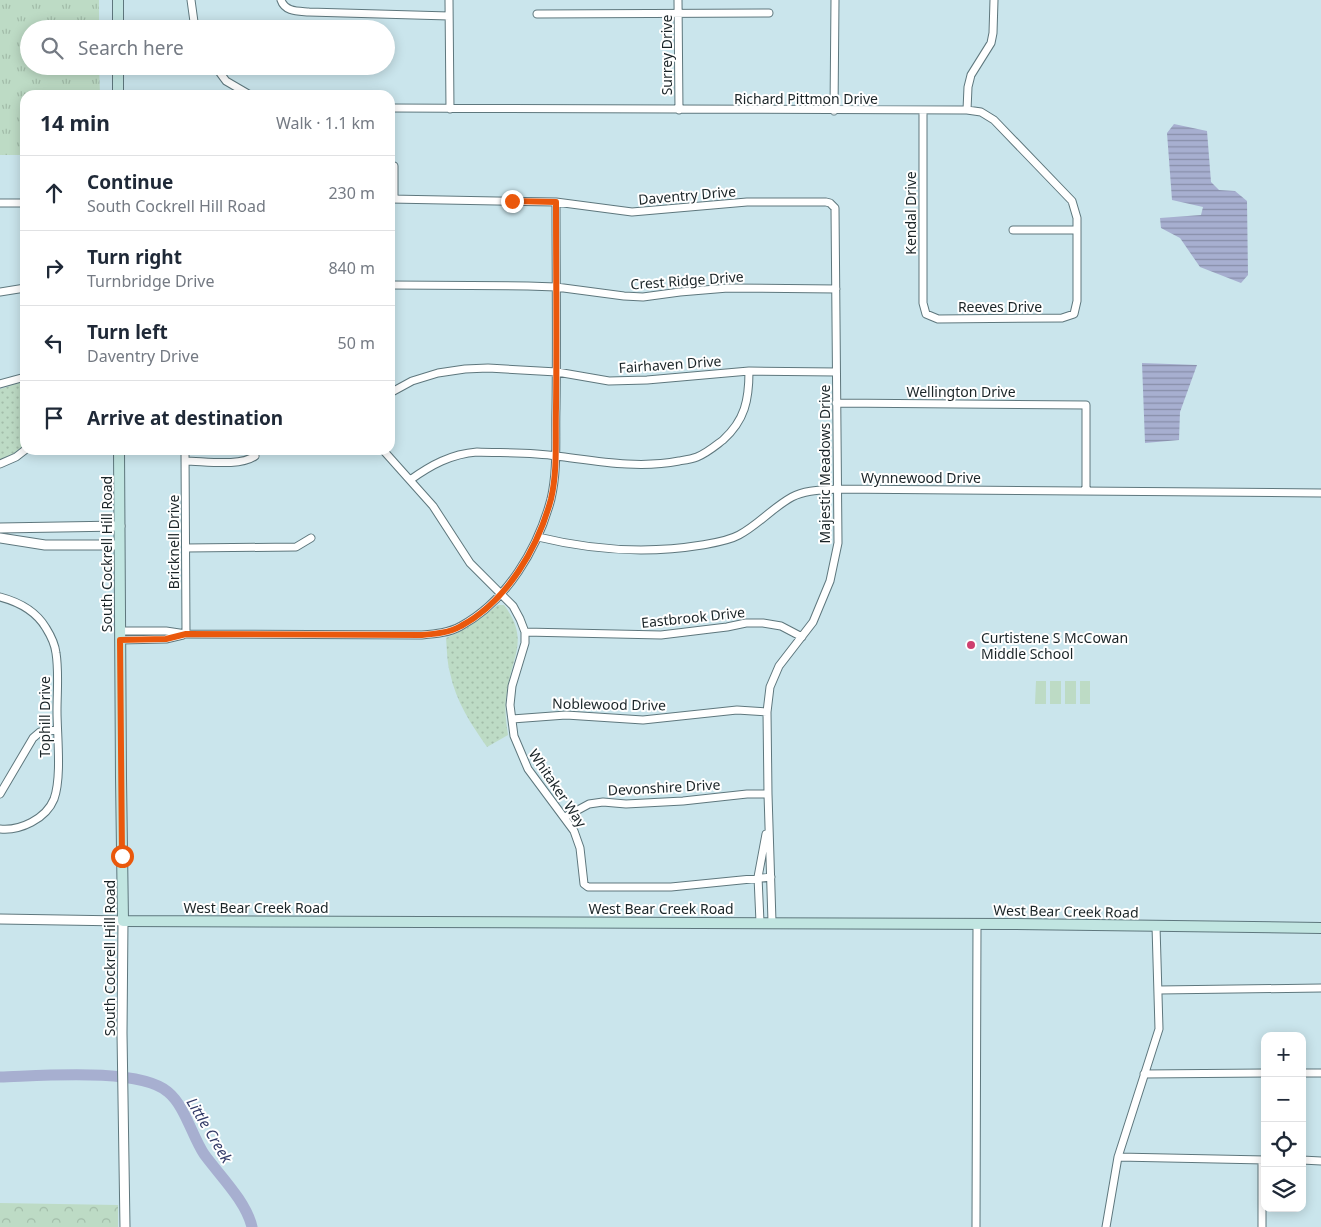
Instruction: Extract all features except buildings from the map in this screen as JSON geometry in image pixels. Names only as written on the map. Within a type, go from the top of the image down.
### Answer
[{"type":"main road","points":[[118,0],[118,20]]},
{"type":"main road","points":[[118,75],[118,90]]},
{"type":"main road","name":"South Cockrell Hill Road","points":[[119,455],[124,920]]},
{"type":"main road","name":"West Bear Creek Road","points":[[124,920],[772,922],[1321,928]]},
{"type":"street","points":[[191,0],[194,20]]},
{"type":"street","points":[[282,0],[286,8],[289,9],[323,13],[450,16]]},
{"type":"street","points":[[449,0],[450,109]]},
{"type":"street","name":"Surrey Drive","points":[[678,0],[679,110]]},
{"type":"street","points":[[834,111],[835,0]]},
{"type":"street","points":[[967,110],[968,87],[971,75],[991,43],[994,0]]},
{"type":"street","points":[[538,14],[769,13]]},
{"type":"street","points":[[222,75],[226,81],[241,90]]},
{"type":"street","name":"Richard Pittmon Drive","points":[[395,108],[967,110],[981,112],[994,120],[1072,201],[1077,218],[1077,301],[1074,314]]},
{"type":"street","name":"Kendal Drive","points":[[923,111],[923,302],[926,314]]},
{"type":"street","name":"Daventry Drive","points":[[395,199],[556,202],[632,212],[746,202],[826,202],[836,208]]},
{"type":"street","points":[[120,635],[166,639],[186,634],[421,635],[442,633],[460,626],[479,614],[502,594],[523,564],[538,537],[551,498],[555,471],[557,372],[556,202]]},
{"type":"street","points":[[0,203],[20,203]]},
{"type":"street","name":"Majestic Meadows Drive","points":[[772,922],[768,821],[767,712],[770,687],[779,666],[813,622],[830,581],[838,543],[836,489],[836,208]]},
{"type":"street","points":[[1013,230],[1077,230]]},
{"type":"street","name":"Crest Ridge Drive","points":[[395,284],[556,288],[643,297],[728,288],[836,289]]},
{"type":"street","points":[[0,292],[20,289]]},
{"type":"street","name":"Reeves Drive","points":[[926,314],[938,319],[1062,318],[1074,314]]},
{"type":"street","name":"Fairhaven Drive","points":[[395,390],[412,381],[438,373],[488,368],[557,372],[609,381],[647,380],[749,371],[836,372]]},
{"type":"street","points":[[410,480],[436,463],[464,453],[555,456],[595,462],[634,464],[670,463],[696,457],[714,448],[741,419],[747,401],[749,371]]},
{"type":"street","points":[[0,384],[20,378]]},
{"type":"street","name":"Wellington Drive","points":[[836,403],[1086,405],[1086,491]]},
{"type":"street","points":[[0,464],[20,454]]},
{"type":"street","name":"Bricknell Drive","points":[[185,455],[186,634]]},
{"type":"street","points":[[388,455],[433,506],[470,564],[513,606],[524,632]]},
{"type":"street","points":[[185,461],[238,462],[249,460],[255,456]]},
{"type":"street","name":"Wynnewood Drive","points":[[538,537],[561,543],[604,549],[646,550],[680,548],[737,536],[793,496],[813,491],[836,489],[1321,493]]},
{"type":"street","points":[[0,528],[120,526]]},
{"type":"street","points":[[0,538],[45,544],[119,545]]},
{"type":"street","points":[[186,548],[296,547],[311,538]]},
{"type":"street","name":"Tophill Drive","points":[[0,597],[21,604],[31,611],[47,629],[53,641],[57,666],[57,780],[53,800],[49,808],[30,824],[17,828],[0,829]]},
{"type":"street","name":"Eastbrook Drive","points":[[524,632],[661,636],[746,623],[763,623],[781,626],[802,637]]},
{"type":"street","name":"Whitaker Way","points":[[524,632],[524,643],[512,686],[510,705],[514,736],[528,769],[574,830],[580,848],[584,884],[588,887],[671,887],[771,877]]},
{"type":"street","name":"Noblewood Drive","points":[[512,719],[566,715],[643,720],[737,710],[767,712]]},
{"type":"street","points":[[0,794],[33,738],[40,732],[57,730]]},
{"type":"street","name":"Devonshire Drive","points":[[565,817],[589,804],[604,802],[683,801],[748,794],[768,794]]},
{"type":"street","name":"Majestic Meadows Drive","points":[[760,922],[758,877],[768,821]]},
{"type":"street","name":"West Bear Creek Road","points":[[0,919],[124,920]]},
{"type":"street","name":"South Cockrell Hill Road","points":[[124,920],[124,1227]]},
{"type":"street","points":[[976,1227],[977,924]]},
{"type":"street","points":[[1106,1227],[1118,1157],[1159,1029],[1156,926]]},
{"type":"street","points":[[1159,990],[1321,988]]},
{"type":"street","points":[[1144,1074],[1261,1073]]},
{"type":"street","points":[[1306,1073],[1321,1073]]},
{"type":"street","points":[[1118,1157],[1261,1160]]},
{"type":"street","points":[[1306,1160],[1321,1161]]},
{"type":"street","points":[[1262,1227],[1264,1167]]},
{"type":"green space","points":[[0,0],[99,0],[99,20],[20,20],[20,75],[99,75],[100,90],[20,90],[20,155],[0,155]]},
{"type":"green space","points":[[20,383],[20,449],[0,460],[0,389]]},
{"type":"green space","points":[[498,605],[504,605],[512,617],[518,638],[506,698],[508,735],[487,747],[470,721],[456,694],[449,669],[446,638],[480,619]]},
{"type":"green space","points":[[1036,681],[1046,681],[1046,704],[1035,704]]},
{"type":"green space","points":[[1050,681],[1061,681],[1061,704],[1050,704]]},
{"type":"green space","points":[[1065,681],[1076,681],[1076,704],[1065,704]]},
{"type":"green space","points":[[1080,681],[1090,681],[1090,704],[1080,704]]},
{"type":"green space","points":[[0,1203],[118,1205],[118,1227],[0,1227]]},
{"type":"water","points":[[1174,124],[1207,131],[1211,182],[1219,190],[1235,191],[1247,201],[1248,275],[1241,283],[1200,267],[1180,238],[1161,228],[1160,218],[1201,215],[1203,207],[1172,200],[1167,133]]},
{"type":"water","points":[[1142,363],[1197,365],[1180,412],[1179,440],[1145,443]]},
{"type":"waterway","name":"Little Creek","points":[[0,1077],[112,1076],[154,1084],[168,1092],[184,1113],[204,1154],[238,1198],[249,1217],[252,1227]]},
{"type":"place","name":"Curtistene S McCowan Middle School","points":[[971,645]]},
{"type":"route","points":[[122,856],[120,640],[166,639],[186,634],[421,635],[442,633],[460,626],[479,614],[502,594],[523,564],[538,537],[551,498],[555,471],[557,372],[556,202],[512,201]]}]
